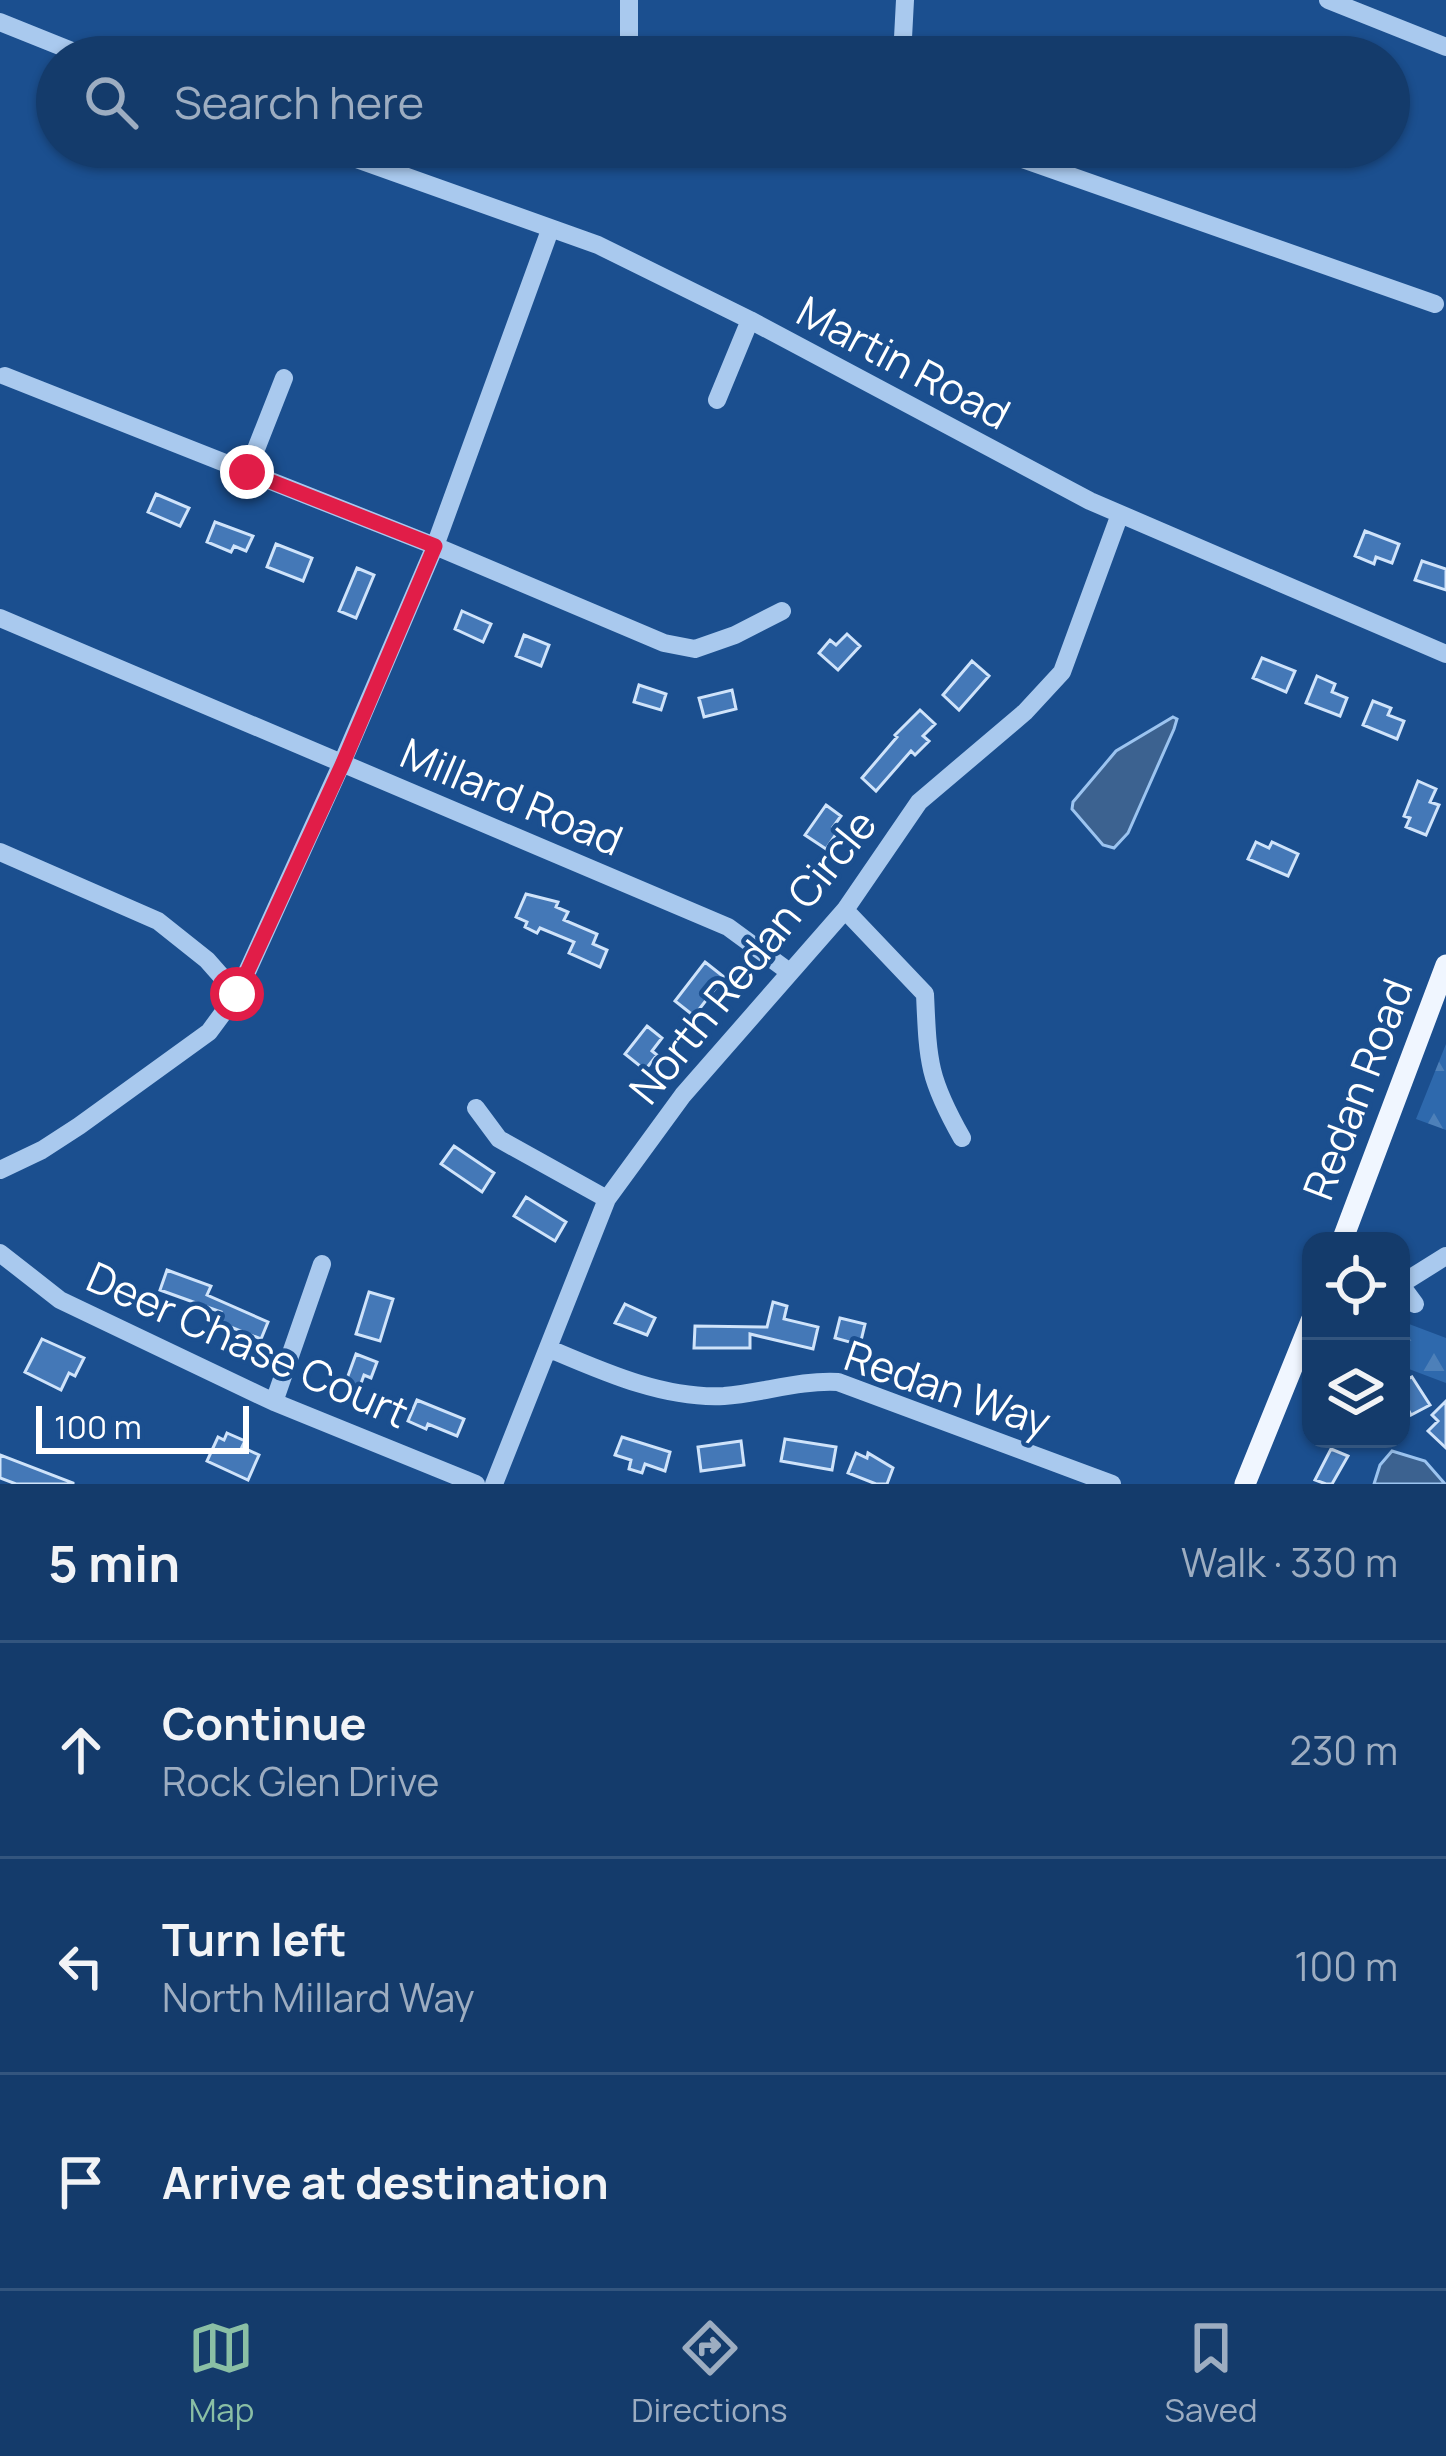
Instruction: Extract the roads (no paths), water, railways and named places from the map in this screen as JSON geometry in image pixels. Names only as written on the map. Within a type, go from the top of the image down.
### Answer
[{"type":"main road","name":"Redan Road","points":[[1345,1232],[1446,965]]},
{"type":"main road","points":[[1245,1484],[1303,1340]]},
{"type":"street","points":[[628,0],[629,36]]},
{"type":"street","points":[[903,36],[905,0]]},
{"type":"street","points":[[1328,0],[1446,46]]},
{"type":"street","points":[[0,22],[36,36]]},
{"type":"street","name":"Martin Road","points":[[380,168],[598,245],[1120,514],[1446,654]]},
{"type":"street","points":[[1048,168],[1436,304]]},
{"type":"street","points":[[0,1170],[79,1126],[209,1032],[237,994],[435,546],[550,230]]},
{"type":"street","points":[[717,400],[749,320]]},
{"type":"street","points":[[5,376],[435,546],[664,643],[694,649],[782,611]]},
{"type":"street","points":[[247,472],[284,378]]},
{"type":"street","name":"North Redan Circle","points":[[494,1484],[607,1198],[683,1095],[845,910],[919,802],[1025,712],[1062,672],[1120,514]]},
{"type":"street","name":"Millard Road","points":[[0,618],[728,927],[788,971]]},
{"type":"street","points":[[0,853],[158,921],[207,960],[237,994]]},
{"type":"street","points":[[845,910],[926,994],[928,1065],[962,1138]]},
{"type":"street","points":[[476,1108],[499,1139],[607,1198]]},
{"type":"street","name":"Deer Chase Court","points":[[0,1253],[60,1300],[274,1402],[476,1484]]},
{"type":"street","points":[[1410,1279],[1446,1256]]},
{"type":"street","points":[[274,1402],[322,1264]]},
{"type":"street","points":[[1410,1297],[1415,1304]]},
{"type":"street","name":"Redan Way","points":[[550,1349],[598,1370],[690,1395],[724,1396],[796,1383],[838,1382],[1112,1484]]}]
